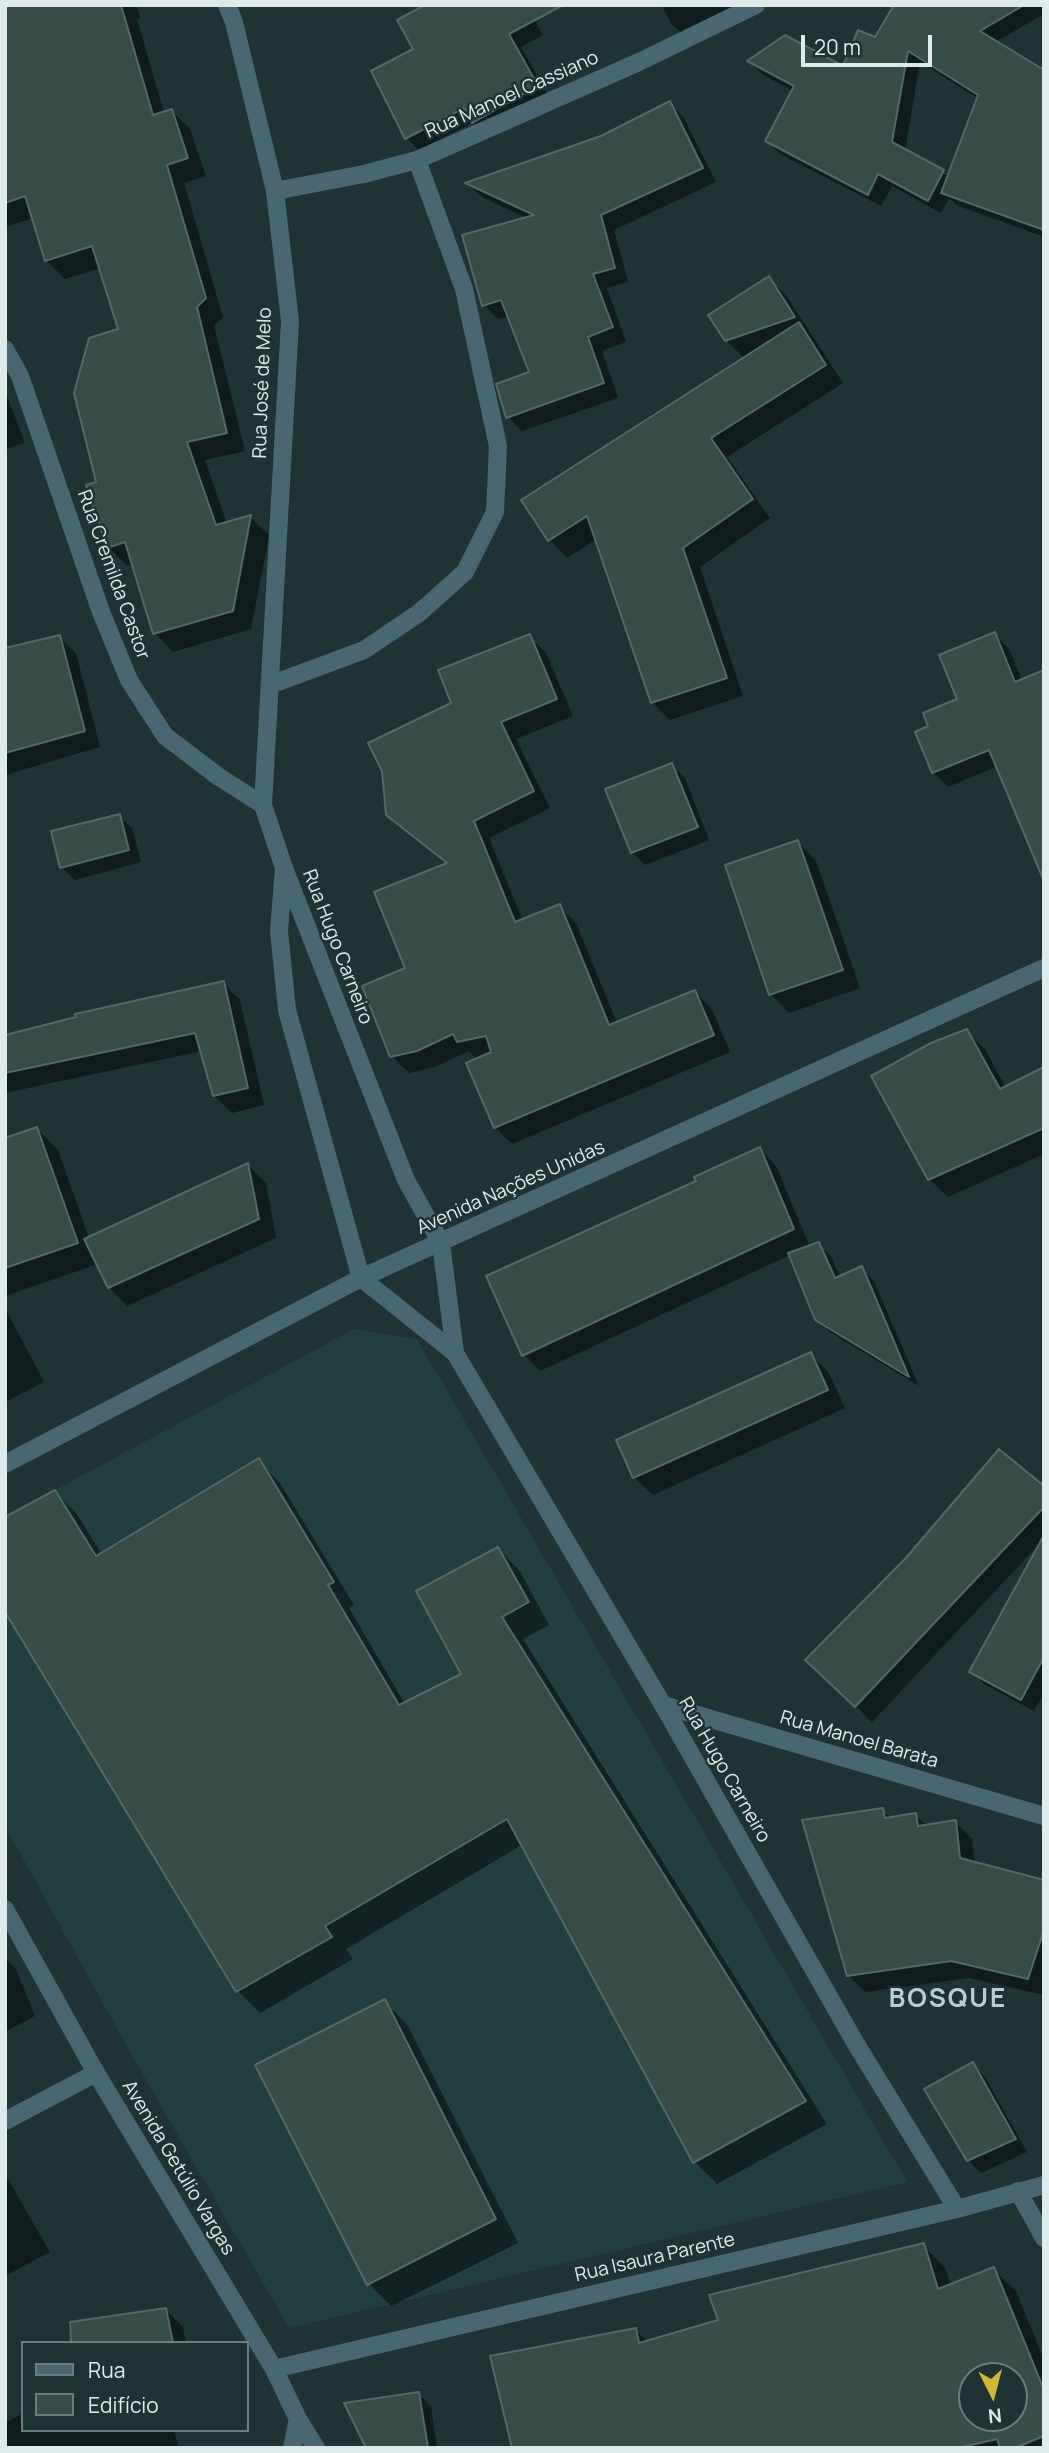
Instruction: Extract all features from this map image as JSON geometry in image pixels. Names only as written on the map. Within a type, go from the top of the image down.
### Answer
[{"type":"street","name":"Rua José de Melo","points":[[227,5],[234,22],[275,191],[290,321],[263,805],[284,867]]},
{"type":"street","name":"Rua Manoel Cassiano","points":[[275,191],[364,174],[417,160],[639,62],[756,5]]},
{"type":"street","points":[[270,685],[364,650],[419,613],[465,572],[495,512],[498,446],[464,289],[417,160]]},
{"type":"street","name":"Rua Cremilda Castor","points":[[5,349],[20,376],[101,612],[129,680],[165,736],[219,777],[263,805]]},
{"type":"street","name":"Rua Hugo Carneiro","points":[[284,867],[407,1180],[440,1243],[455,1353]]},
{"type":"street","name":"Rua Hugo Carneiro","points":[[284,867],[279,931],[287,1010],[361,1278],[455,1353],[663,1705],[856,2043],[957,2209]]},
{"type":"street","name":"Avenida Nações Unidas","points":[[5,1464],[361,1278],[1044,968]]},
{"type":"street","name":"Rua Manoel Barata","points":[[663,1705],[1044,1816]]},
{"type":"street","name":"Avenida Getúlio Vargas","points":[[5,1909],[96,2073],[274,2369],[298,2419],[316,2448]]},
{"type":"street","points":[[5,2121],[96,2073]]},
{"type":"street","name":"Rua Isaura Parente","points":[[274,2369],[957,2209],[1044,2185]]},
{"type":"street","points":[[1018,2192],[1044,2238]]},
{"type":"street","points":[[292,2448],[298,2419]]},
{"type":"shaded area","points":[[354,1329],[417,1339],[907,2182],[289,2328],[130,2052],[5,1826],[5,1517]]},
{"type":"building","points":[[5,5],[121,5],[153,115],[172,109],[188,158],[167,165],[206,298],[197,307],[227,433],[187,442],[216,525],[251,515],[233,611],[153,634],[125,542],[107,548],[86,485],[96,482],[74,393],[89,338],[118,329],[92,246],[45,261],[25,196],[5,203]]},
{"type":"building","points":[[425,5],[563,5],[509,34],[538,86],[472,123],[464,108],[405,139],[371,71],[413,49],[397,20]]},
{"type":"building","points":[[894,5],[1024,5],[980,31],[1044,70],[1044,230],[941,193],[978,95],[908,51],[892,142],[944,170],[928,201],[878,174],[868,195],[765,141],[794,86],[747,61],[785,35],[843,66],[858,30],[875,37]]},
{"type":"building","points":[[670,101],[703,168],[601,215],[615,268],[593,274],[613,327],[588,337],[604,383],[506,418],[496,384],[529,372],[501,300],[482,306],[462,235],[534,215],[465,183],[601,136]]},
{"type":"building","points":[[769,276],[795,317],[725,341],[708,315]]},
{"type":"building","points":[[799,322],[826,365],[711,438],[753,499],[683,548],[727,678],[651,703],[587,516],[548,541],[521,500]]},
{"type":"building","points":[[995,632],[1015,682],[1044,670],[1044,881],[989,750],[932,773],[915,732],[928,726],[923,713],[957,699],[939,655]]},
{"type":"building","points":[[530,634],[557,699],[501,722],[534,791],[474,821],[515,922],[560,904],[609,1025],[695,990],[714,1035],[494,1128],[466,1063],[491,1052],[486,1036],[457,1042],[453,1034],[417,1051],[390,1057],[362,986],[405,968],[374,892],[447,863],[386,815],[382,771],[368,743],[451,703],[438,670]]},
{"type":"building","points":[[60,635],[85,731],[5,753],[5,648]]},
{"type":"building","points":[[672,763],[698,827],[631,853],[605,789]]},
{"type":"building","points":[[120,814],[129,850],[60,868],[51,831]]},
{"type":"building","points":[[798,840],[843,970],[769,995],[725,865]]},
{"type":"building","points":[[224,981],[248,1088],[213,1096],[195,1033],[5,1073],[5,1035],[76,1017],[75,1014]]},
{"type":"building","points":[[967,1029],[1000,1089],[1044,1067],[1044,1128],[928,1180],[871,1076],[931,1043]]},
{"type":"building","points":[[37,1127],[78,1243],[5,1268],[5,1138]]},
{"type":"building","points":[[760,1147],[794,1229],[522,1356],[486,1276],[696,1181],[694,1177]]},
{"type":"building","points":[[248,1163],[259,1219],[108,1288],[84,1239]]},
{"type":"building","points":[[819,1242],[835,1278],[862,1266],[909,1377],[815,1320],[788,1253]]},
{"type":"building","points":[[811,1352],[828,1390],[633,1478],[616,1440]]},
{"type":"building","points":[[999,1449],[1044,1486],[1044,1507],[855,1707],[805,1660],[905,1559]]},
{"type":"building","points":[[259,1458],[334,1582],[328,1585],[399,1705],[461,1674],[416,1591],[498,1547],[529,1602],[502,1617],[806,2101],[693,2163],[507,1819],[325,1926],[332,1937],[236,1992],[5,1612],[5,1517],[55,1490],[96,1556]]},
{"type":"building","points":[[1044,1535],[1044,1657],[1021,1700],[969,1672]]},
{"type":"building","points":[[883,1808],[885,1818],[916,1813],[918,1826],[956,1820],[960,1858],[1044,1880],[1044,1930],[1028,1979],[951,1961],[847,1976],[802,1820]]},
{"type":"building","points":[[385,1999],[496,2219],[367,2285],[255,2065]]},
{"type":"building","points":[[973,2062],[1016,2139],[967,2161],[924,2089]]},
{"type":"building","points":[[924,2243],[938,2289],[994,2267],[1044,2390],[1044,2436],[1015,2448],[1000,2448],[997,2439],[958,2448],[512,2448],[490,2356],[636,2328],[639,2343],[718,2320],[709,2295]]},
{"type":"building","points":[[166,2308],[173,2341],[71,2341],[70,2322]]},
{"type":"building","points":[[419,2392],[428,2448],[366,2448],[344,2403]]},
{"type":"district","name":"BOSQUE","points":[[948,2000]]}]
